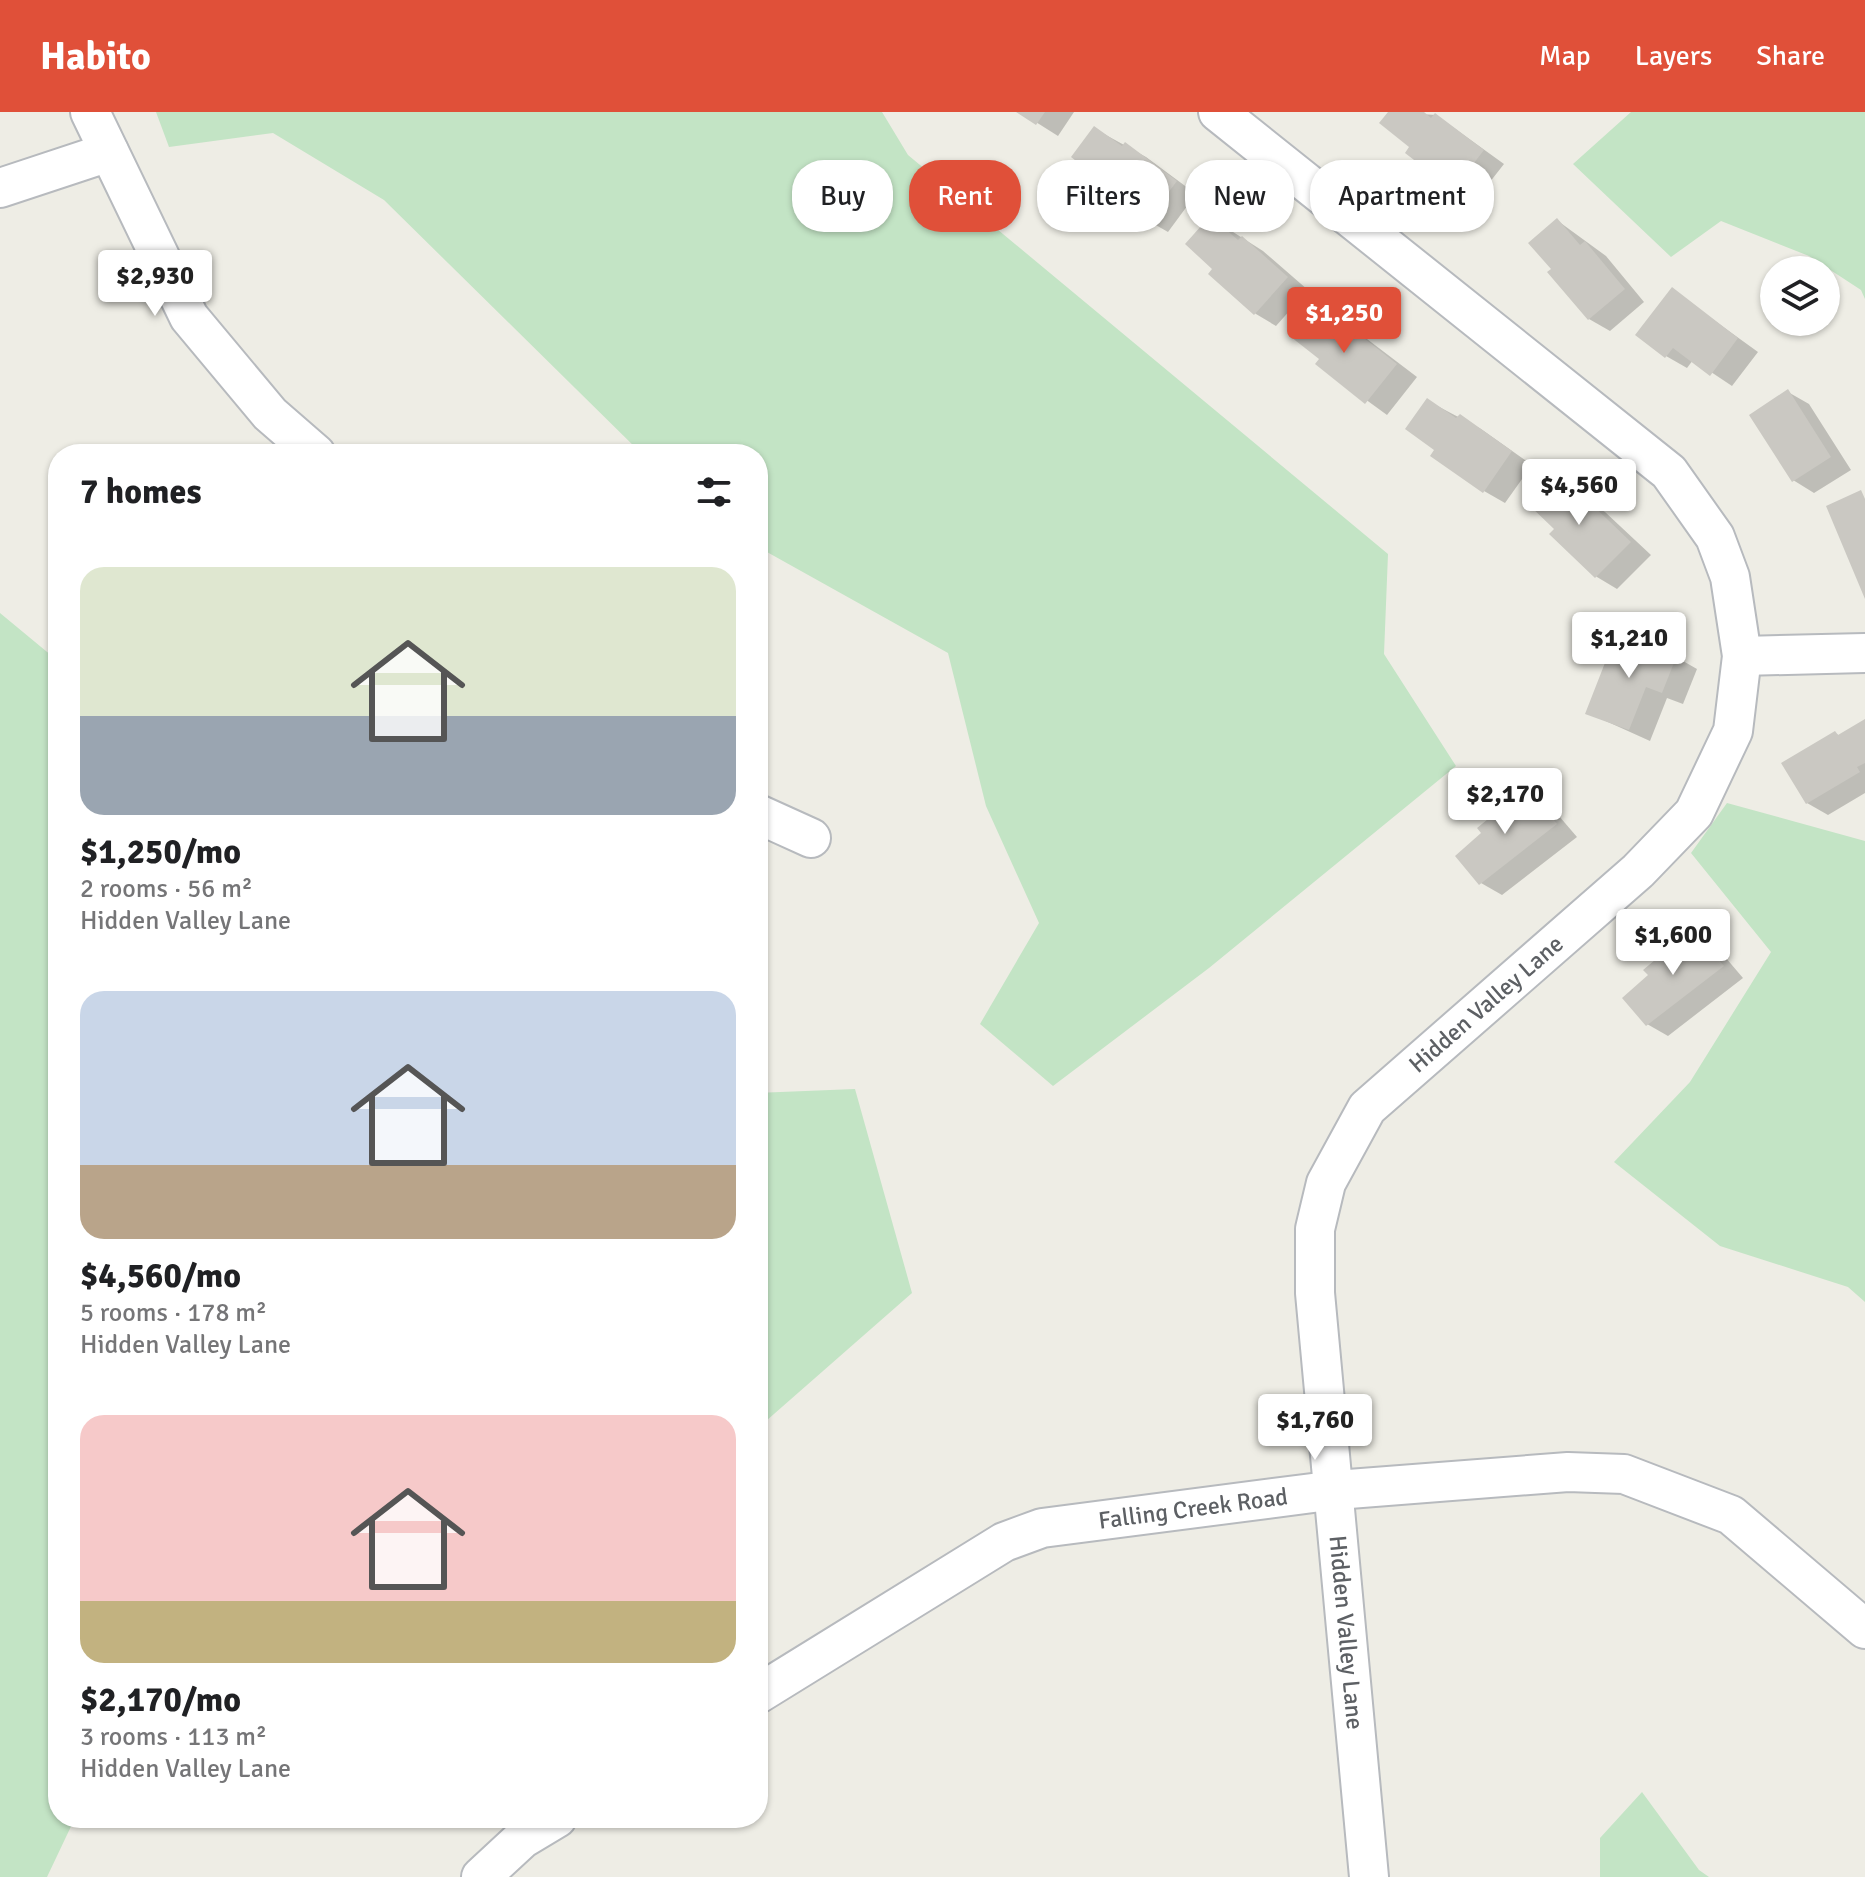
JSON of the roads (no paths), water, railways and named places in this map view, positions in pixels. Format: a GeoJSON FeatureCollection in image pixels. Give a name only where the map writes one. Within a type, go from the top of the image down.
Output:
{"type":"FeatureCollection","features":[{"type":"Feature","properties":{"kind":"street"},"geometry":{"type":"LineString","coordinates":[[90,112],[189,317],[270,414],[304,444]]}},
{"type":"Feature","properties":{"kind":"street","name":"Hidden Valley Lane"},"geometry":{"type":"LineString","coordinates":[[1218,112],[1669,472],[1715,537],[1730,577],[1742,656],[1733,731],[1694,813],[1638,871],[1367,1108],[1326,1183],[1315,1229],[1315,1293],[1336,1490],[1369,1877]]}},
{"type":"Feature","properties":{"kind":"street"},"geometry":{"type":"LineString","coordinates":[[0,188],[109,152]]}},
{"type":"Feature","properties":{"kind":"street"},"geometry":{"type":"LineString","coordinates":[[1742,656],[1865,653]]}},
{"type":"Feature","properties":{"kind":"street"},"geometry":{"type":"LineString","coordinates":[[768,819],[811,838]]}},
{"type":"Feature","properties":{"kind":"street","name":"Falling Creek Road"},"geometry":{"type":"LineString","coordinates":[[768,1688],[1004,1542],[1042,1528],[1336,1490],[1568,1472],[1624,1474],[1731,1515],[1865,1629]]}},
{"type":"Feature","properties":{"kind":"street"},"geometry":{"type":"LineString","coordinates":[[481,1877],[522,1839],[540,1828]]}}]}
